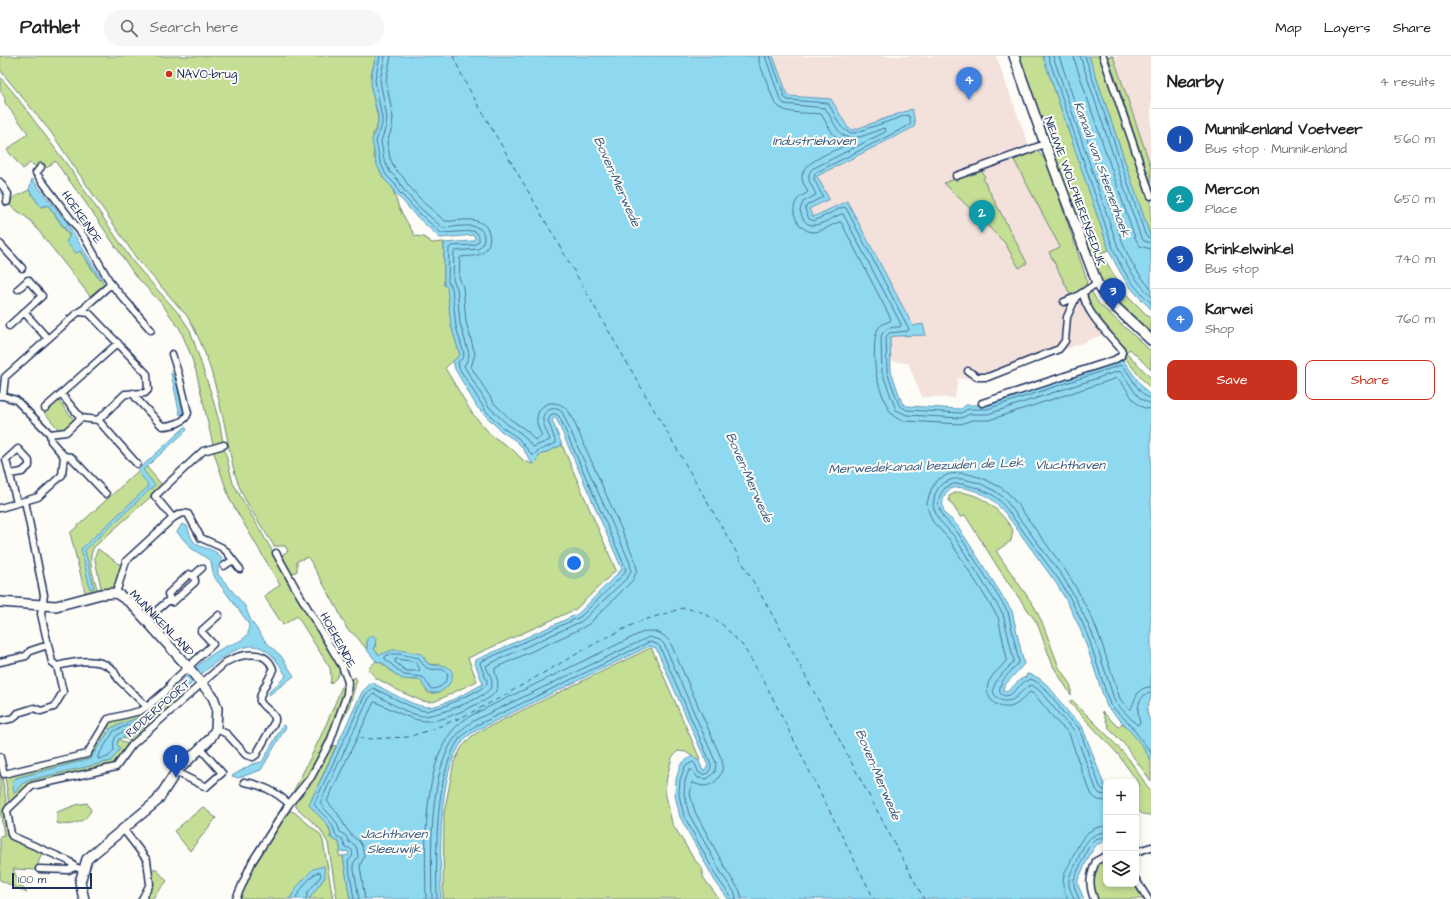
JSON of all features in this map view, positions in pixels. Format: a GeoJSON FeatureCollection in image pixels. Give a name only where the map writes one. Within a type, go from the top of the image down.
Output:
{"type":"FeatureCollection","features":[{"type":"Feature","properties":{"kind":"street","name":"NIEUWE WOLPHERENSEDIJK"},"geometry":{"type":"LineString","coordinates":[[1014,56],[1097,283],[1109,301],[1151,340]]}},
{"type":"Feature","properties":{"kind":"street"},"geometry":{"type":"LineString","coordinates":[[1104,56],[1151,196]]}},
{"type":"Feature","properties":{"kind":"street"},"geometry":{"type":"LineString","coordinates":[[956,176],[1045,144]]}},
{"type":"Feature","properties":{"kind":"street","name":"HOEKEINDE"},"geometry":{"type":"LineString","coordinates":[[41,166],[36,173],[85,238],[111,284],[151,330]]}},
{"type":"Feature","properties":{"kind":"street"},"geometry":{"type":"LineString","coordinates":[[0,182],[8,194],[7,202]]}},
{"type":"Feature","properties":{"kind":"street"},"geometry":{"type":"LineString","coordinates":[[0,244],[22,268]]}},
{"type":"Feature","properties":{"kind":"street"},"geometry":{"type":"LineString","coordinates":[[9,326],[42,296],[28,280],[18,289]]}},
{"type":"Feature","properties":{"kind":"street"},"geometry":{"type":"LineString","coordinates":[[1064,302],[1083,293],[1097,283]]}},
{"type":"Feature","properties":{"kind":"street"},"geometry":{"type":"LineString","coordinates":[[0,508],[38,497],[62,475],[64,456],[51,441],[50,434],[16,400],[1,396],[2,374],[48,339],[111,284]]}},
{"type":"Feature","properties":{"kind":"street"},"geometry":{"type":"LineString","coordinates":[[982,403],[1114,360],[1121,356],[1121,349],[1094,316],[1084,300],[1083,293]]}},
{"type":"Feature","properties":{"kind":"street"},"geometry":{"type":"LineString","coordinates":[[968,371],[977,376],[988,377],[1059,349],[1065,341],[1067,317],[1076,297]]}},
{"type":"Feature","properties":{"kind":"street"},"geometry":{"type":"LineString","coordinates":[[24,312],[48,339]]}},
{"type":"Feature","properties":{"kind":"street"},"geometry":{"type":"LineString","coordinates":[[80,312],[89,313],[147,374],[148,390],[145,393],[125,394],[98,420]]}},
{"type":"Feature","properties":{"kind":"street"},"geometry":{"type":"LineString","coordinates":[[45,408],[118,343]]}},
{"type":"Feature","properties":{"kind":"street"},"geometry":{"type":"LineString","coordinates":[[133,393],[162,426],[168,426],[187,418],[188,413],[172,354]]}},
{"type":"Feature","properties":{"kind":"street"},"geometry":{"type":"LineString","coordinates":[[61,394],[81,418],[98,420],[137,464]]}},
{"type":"Feature","properties":{"kind":"street"},"geometry":{"type":"LineString","coordinates":[[50,434],[66,432],[81,418]]}},
{"type":"Feature","properties":{"kind":"street"},"geometry":{"type":"LineString","coordinates":[[173,518],[155,496],[203,451],[224,445]]}},
{"type":"Feature","properties":{"kind":"street"},"geometry":{"type":"LineString","coordinates":[[64,456],[71,456],[106,494]]}},
{"type":"Feature","properties":{"kind":"street"},"geometry":{"type":"LineString","coordinates":[[10,474],[17,503]]}},
{"type":"Feature","properties":{"kind":"street"},"geometry":{"type":"LineString","coordinates":[[0,721],[14,718],[18,713],[34,708],[41,711],[54,708],[63,692],[57,666],[52,662],[41,614],[44,595],[25,501]]}},
{"type":"Feature","properties":{"kind":"street"},"geometry":{"type":"LineString","coordinates":[[116,593],[126,560],[173,518],[184,513],[188,514],[200,538],[221,547],[240,569]]}},
{"type":"Feature","properties":{"kind":"street","name":"HOEKEINDE"},"geometry":{"type":"LineString","coordinates":[[236,899],[252,862],[289,804],[311,777],[330,742],[347,694],[348,682],[339,660],[295,588],[276,553]]}},
{"type":"Feature","properties":{"kind":"street"},"geometry":{"type":"LineString","coordinates":[[224,566],[233,560]]}},
{"type":"Feature","properties":{"kind":"street"},"geometry":{"type":"LineString","coordinates":[[193,576],[202,568]]}},
{"type":"Feature","properties":{"kind":"street"},"geometry":{"type":"LineString","coordinates":[[170,599],[168,594],[171,590],[189,574],[193,576]]}},
{"type":"Feature","properties":{"kind":"street"},"geometry":{"type":"LineString","coordinates":[[170,599],[173,602],[195,582],[193,576]]}},
{"type":"Feature","properties":{"kind":"street","name":"MUNNIKENLAND"},"geometry":{"type":"LineString","coordinates":[[0,602],[56,606],[101,594],[116,593],[130,603],[146,620],[212,697],[217,708],[216,729]]}},
{"type":"Feature","properties":{"kind":"street"},"geometry":{"type":"LineString","coordinates":[[146,620],[170,599]]}},
{"type":"Feature","properties":{"kind":"street"},"geometry":{"type":"LineString","coordinates":[[0,758],[4,774],[87,754],[108,719],[147,708],[169,688],[170,684],[189,669],[192,663],[213,644],[201,631],[218,615]]}},
{"type":"Feature","properties":{"kind":"street"},"geometry":{"type":"LineString","coordinates":[[0,662],[26,656],[30,651],[48,645]]}},
{"type":"Feature","properties":{"kind":"street"},"geometry":{"type":"LineString","coordinates":[[39,869],[79,869],[91,856],[157,801],[176,772],[201,749],[216,729],[227,734],[246,755],[253,757],[256,755],[275,721],[274,715],[261,703],[260,699],[260,695],[271,675],[273,669],[272,664],[263,656],[250,654],[237,656],[226,662],[200,682]]}},
{"type":"Feature","properties":{"kind":"street"},"geometry":{"type":"LineString","coordinates":[[57,666],[80,660],[88,662],[98,661],[112,669],[120,681],[147,708]]}},
{"type":"Feature","properties":{"kind":"street","name":"RIDDERPOORT"},"geometry":{"type":"LineString","coordinates":[[79,869],[69,861],[12,836],[7,811],[8,809],[32,786],[116,767],[132,745],[200,682]]}},
{"type":"Feature","properties":{"kind":"street"},"geometry":{"type":"LineString","coordinates":[[176,772],[206,787],[222,773],[201,749]]}},
{"type":"Feature","properties":{"kind":"street"},"geometry":{"type":"LineString","coordinates":[[244,782],[259,785],[283,798],[289,804]]}},
{"type":"Feature","properties":{"kind":"street"},"geometry":{"type":"LineString","coordinates":[[124,830],[147,860],[150,884],[142,899]]}},
{"type":"Feature","properties":{"kind":"street"},"geometry":{"type":"LineString","coordinates":[[1139,851],[1151,847]]}},
{"type":"Feature","properties":{"kind":"street"},"geometry":{"type":"LineString","coordinates":[[1094,899],[1090,888],[1091,872],[1096,861],[1103,858]]}},
{"type":"Feature","properties":{"kind":"street"},"geometry":{"type":"LineString","coordinates":[[79,869],[84,899]]}},
{"type":"Feature","properties":{"kind":"street"},"geometry":{"type":"LineString","coordinates":[[1139,885],[1148,899]]}},
{"type":"Feature","properties":{"kind":"shaded area"},"geometry":{"type":"Polygon","coordinates":[[[773,56],[996,56],[1066,247],[1107,333],[988,380],[958,378],[955,398],[922,397],[908,363],[890,361],[890,337],[923,324],[913,327],[846,201],[813,217],[808,209],[817,176],[914,127],[912,109],[853,130],[848,128],[831,99],[788,96],[773,56]]]}},
{"type":"Feature","properties":{"kind":"shaded area"},"geometry":{"type":"Polygon","coordinates":[[[1106,56],[1151,56],[1151,174],[1106,56]]]}},
{"type":"Feature","properties":{"kind":"green space"},"geometry":{"type":"Polygon","coordinates":[[[0,56],[376,56],[371,75],[372,92],[378,118],[378,124],[373,134],[374,157],[383,177],[392,187],[399,208],[415,236],[424,237],[432,243],[444,242],[444,285],[448,287],[451,325],[460,355],[445,368],[472,413],[491,435],[513,450],[524,461],[533,464],[540,455],[562,445],[616,570],[576,609],[468,658],[477,681],[436,701],[422,701],[401,692],[376,678],[368,669],[376,661],[404,679],[421,680],[428,693],[437,693],[447,686],[452,675],[440,664],[433,665],[427,662],[424,657],[379,655],[374,649],[376,644],[367,639],[367,650],[357,637],[347,629],[308,557],[297,561],[297,571],[290,575],[282,558],[283,554],[288,551],[285,546],[274,546],[249,507],[235,475],[213,376],[199,339],[187,316],[137,259],[50,131],[0,70],[0,56]]]}},
{"type":"Feature","properties":{"kind":"green space"},"geometry":{"type":"Polygon","coordinates":[[[1018,56],[1043,56],[1109,250],[1101,253],[1124,292],[1151,319],[1151,335],[1107,295],[1101,285],[1018,56]]]}},
{"type":"Feature","properties":{"kind":"green space"},"geometry":{"type":"Polygon","coordinates":[[[1089,56],[1104,56],[1151,198],[1151,238],[1089,56]]]}},
{"type":"Feature","properties":{"kind":"green space"},"geometry":{"type":"Polygon","coordinates":[[[1108,56],[1113,56],[1151,167],[1151,184],[1108,56]]]}},
{"type":"Feature","properties":{"kind":"green space"},"geometry":{"type":"Polygon","coordinates":[[[0,77],[13,92],[71,170],[133,262],[180,315],[190,330],[212,396],[223,443],[213,445],[196,371],[190,353],[180,329],[161,303],[134,274],[93,213],[55,161],[47,168],[43,163],[37,167],[30,163],[23,169],[7,150],[28,133],[5,103],[5,98],[0,90],[0,77]]]}},
{"type":"Feature","properties":{"kind":"green space"},"geometry":{"type":"Polygon","coordinates":[[[1038,151],[1047,162],[1087,280],[1086,286],[1071,296],[1049,252],[1060,247],[1014,160],[1038,151]]]}},
{"type":"Feature","properties":{"kind":"green space"},"geometry":{"type":"Polygon","coordinates":[[[981,170],[985,177],[983,179],[1027,263],[1019,268],[1005,243],[944,183],[981,170]]]}},
{"type":"Feature","properties":{"kind":"green space"},"geometry":{"type":"Polygon","coordinates":[[[29,190],[41,207],[48,205],[99,279],[101,278],[104,285],[90,296],[30,220],[8,204],[14,197],[29,190]]]}},
{"type":"Feature","properties":{"kind":"green space"},"geometry":{"type":"Polygon","coordinates":[[[1092,292],[1098,303],[1151,351],[1151,370],[1130,349],[1126,352],[1151,378],[1151,389],[1125,358],[1125,352],[1108,332],[1092,309],[1088,294],[1092,292]]]}},
{"type":"Feature","properties":{"kind":"green space"},"geometry":{"type":"Polygon","coordinates":[[[58,400],[75,421],[64,430],[60,431],[44,412],[58,400]]]}},
{"type":"Feature","properties":{"kind":"green space"},"geometry":{"type":"Polygon","coordinates":[[[224,447],[233,483],[339,666],[338,676],[330,684],[330,668],[297,616],[283,625],[264,596],[280,585],[230,500],[213,450],[224,447]]]}},
{"type":"Feature","properties":{"kind":"green space"},"geometry":{"type":"Polygon","coordinates":[[[146,466],[163,486],[94,547],[91,564],[98,592],[86,596],[70,533],[137,472],[146,466]]]}},
{"type":"Feature","properties":{"kind":"green space"},"geometry":{"type":"Polygon","coordinates":[[[957,492],[966,493],[982,499],[990,504],[1013,530],[1011,541],[996,551],[1034,606],[1042,622],[1059,667],[1071,686],[1071,695],[1053,666],[1037,623],[1004,577],[965,515],[961,518],[949,500],[949,496],[957,492]]]}},
{"type":"Feature","properties":{"kind":"green space"},"geometry":{"type":"Polygon","coordinates":[[[98,549],[122,566],[115,590],[102,592],[95,560],[98,549]]]}},
{"type":"Feature","properties":{"kind":"green space"},"geometry":{"type":"Polygon","coordinates":[[[650,648],[652,649],[700,759],[699,761],[686,752],[678,751],[672,757],[665,791],[672,823],[694,859],[702,868],[703,877],[719,899],[443,899],[444,813],[454,762],[462,747],[472,736],[480,731],[650,648]]]}},
{"type":"Feature","properties":{"kind":"green space"},"geometry":{"type":"Polygon","coordinates":[[[355,677],[357,680],[350,704],[338,725],[350,680],[355,677]]]}},
{"type":"Feature","properties":{"kind":"green space"},"geometry":{"type":"Polygon","coordinates":[[[345,678],[346,683],[342,705],[311,775],[291,797],[327,723],[345,678]]]}},
{"type":"Feature","properties":{"kind":"green space"},"geometry":{"type":"Polygon","coordinates":[[[177,681],[176,688],[148,714],[114,727],[110,730],[106,727],[110,721],[142,713],[177,681]]]}},
{"type":"Feature","properties":{"kind":"green space"},"geometry":{"type":"Polygon","coordinates":[[[173,698],[180,699],[132,742],[122,737],[136,734],[173,698]]]}},
{"type":"Feature","properties":{"kind":"green space"},"geometry":{"type":"Polygon","coordinates":[[[1072,700],[1129,759],[1151,792],[1151,815],[1141,813],[1139,811],[1139,779],[1136,779],[1117,753],[1069,702],[1072,700]]]}},
{"type":"Feature","properties":{"kind":"green space"},"geometry":{"type":"Polygon","coordinates":[[[1102,711],[1118,727],[1122,723],[1143,747],[1151,762],[1151,781],[1124,744],[1110,730],[1102,711]]]}},
{"type":"Feature","properties":{"kind":"green space"},"geometry":{"type":"Polygon","coordinates":[[[104,730],[108,733],[90,759],[16,778],[15,792],[22,784],[30,780],[108,762],[120,748],[117,745],[119,739],[129,745],[113,766],[31,785],[10,805],[9,804],[5,776],[85,757],[104,730]]]}},
{"type":"Feature","properties":{"kind":"green space"},"geometry":{"type":"Polygon","coordinates":[[[330,744],[336,746],[309,805],[326,823],[330,831],[331,836],[329,837],[339,842],[341,852],[339,852],[339,856],[343,856],[350,899],[337,899],[328,843],[320,829],[296,807],[295,801],[315,776],[330,744]]]}},
{"type":"Feature","properties":{"kind":"green space"},"geometry":{"type":"Polygon","coordinates":[[[0,777],[2,777],[7,806],[4,809],[8,834],[13,840],[42,852],[36,870],[13,869],[19,883],[27,893],[0,880],[0,836],[4,835],[0,809],[0,777]]]}},
{"type":"Feature","properties":{"kind":"green space"},"geometry":{"type":"Polygon","coordinates":[[[87,803],[91,810],[89,814],[81,821],[72,824],[57,823],[57,812],[76,805],[87,803]]]}},
{"type":"Feature","properties":{"kind":"green space"},"geometry":{"type":"Polygon","coordinates":[[[203,807],[216,818],[190,851],[174,831],[203,807]]]}},
{"type":"Feature","properties":{"kind":"green space"},"geometry":{"type":"Polygon","coordinates":[[[290,811],[294,812],[320,834],[323,841],[333,899],[309,899],[325,877],[297,887],[290,899],[238,899],[257,860],[286,813],[290,811]]]}},
{"type":"Feature","properties":{"kind":"green space"},"geometry":{"type":"Polygon","coordinates":[[[1103,861],[1103,887],[1138,887],[1146,899],[1097,899],[1093,882],[1094,873],[1103,861]]]}},
{"type":"Feature","properties":{"kind":"green space"},"geometry":{"type":"Polygon","coordinates":[[[155,868],[167,881],[152,899],[144,899],[150,873],[155,868]]]}},
{"type":"Feature","properties":{"kind":"water"},"geometry":{"type":"Polygon","coordinates":[[[376,56],[773,56],[788,96],[831,99],[848,128],[853,130],[912,109],[915,123],[914,127],[817,176],[829,199],[809,209],[813,217],[847,201],[913,326],[923,324],[926,335],[890,337],[891,371],[902,403],[907,406],[961,409],[966,405],[986,405],[1123,360],[1144,389],[1151,396],[1151,698],[1147,710],[1151,725],[1151,760],[1140,743],[1126,726],[1107,707],[1086,644],[1066,600],[1056,583],[1006,514],[991,499],[964,488],[957,487],[950,489],[946,493],[943,500],[943,508],[946,515],[959,528],[1012,611],[1024,664],[1004,686],[1003,691],[1006,692],[1009,690],[1021,679],[1027,677],[1027,674],[1040,679],[1046,684],[1069,713],[1082,726],[1103,782],[1103,842],[1097,844],[1090,854],[1078,880],[1078,885],[1084,899],[728,899],[715,881],[680,817],[675,795],[676,779],[681,764],[692,756],[699,761],[703,771],[708,766],[656,648],[649,646],[479,729],[464,740],[455,755],[444,794],[441,839],[441,899],[350,899],[343,856],[349,855],[348,851],[341,852],[339,842],[332,839],[330,829],[326,823],[309,805],[362,692],[372,682],[398,697],[414,704],[426,707],[440,705],[455,698],[483,684],[475,663],[476,660],[578,614],[622,569],[556,418],[552,420],[562,445],[540,455],[533,465],[522,447],[501,431],[477,407],[455,369],[453,361],[460,355],[451,325],[447,287],[444,285],[444,243],[473,241],[475,238],[474,235],[440,238],[413,213],[395,194],[392,187],[384,179],[376,163],[372,140],[378,124],[378,116],[372,92],[372,72],[376,56]]]}},
{"type":"Feature","properties":{"kind":"water","name":"Kanaal van Steenenhoek"},"geometry":{"type":"Polygon","coordinates":[[[1043,56],[1089,56],[1151,238],[1151,309],[1127,282],[1109,250],[1043,56]]]}},
{"type":"Feature","properties":{"kind":"water"},"geometry":{"type":"Polygon","coordinates":[[[32,179],[65,220],[101,278],[99,279],[81,251],[76,253],[66,242],[70,235],[48,205],[41,207],[29,190],[32,179]]]}},
{"type":"Feature","properties":{"kind":"water"},"geometry":{"type":"Polygon","coordinates":[[[171,373],[176,381],[183,413],[180,415],[171,373]]]}},
{"type":"Feature","properties":{"kind":"water"},"geometry":{"type":"Polygon","coordinates":[[[185,427],[187,430],[143,470],[155,485],[85,550],[94,588],[90,589],[81,549],[148,487],[138,470],[185,427]]]}},
{"type":"Feature","properties":{"kind":"water"},"geometry":{"type":"Polygon","coordinates":[[[182,524],[187,526],[195,543],[214,551],[220,556],[222,560],[218,568],[218,574],[245,606],[251,621],[266,642],[281,656],[294,676],[269,695],[269,692],[286,676],[275,658],[269,652],[254,646],[230,653],[206,670],[177,697],[173,698],[136,734],[123,737],[118,740],[117,745],[120,748],[111,761],[30,780],[22,784],[14,792],[12,781],[16,778],[90,759],[111,728],[148,714],[176,689],[177,685],[203,661],[221,649],[239,642],[248,634],[249,625],[215,578],[211,561],[191,548],[177,532],[182,524]]]}},
{"type":"Feature","properties":{"kind":"water"},"geometry":{"type":"Polygon","coordinates":[[[371,635],[376,639],[374,649],[379,655],[393,650],[421,654],[426,662],[431,665],[449,668],[452,675],[451,681],[437,693],[431,692],[425,688],[421,680],[402,679],[383,663],[376,661],[367,650],[367,639],[371,635]]]}},
{"type":"Feature","properties":{"kind":"water"},"geometry":{"type":"Polygon","coordinates":[[[283,725],[286,727],[261,770],[238,778],[232,776],[252,764],[262,762],[283,725]]]}},
{"type":"Feature","properties":{"kind":"water"},"geometry":{"type":"Polygon","coordinates":[[[324,866],[325,877],[309,899],[290,899],[297,887],[313,869],[324,866]]]}},
{"type":"Feature","properties":{"kind":"ferry route"},"geometry":{"type":"LineString","coordinates":[[453,56],[465,82],[780,628],[924,899]]}},
{"type":"Feature","properties":{"kind":"ferry route"},"geometry":{"type":"LineString","coordinates":[[359,738],[408,737],[433,729],[460,718],[496,700],[596,643],[638,622],[683,608],[699,611],[720,622],[743,646],[763,679],[874,899]]}},
{"type":"Feature","properties":{"kind":"place","name":"NAVO-brug"},"geometry":{"type":"Point","coordinates":[169,74]}},
{"type":"Feature","properties":{"kind":"place","name":"Karwei"},"geometry":{"type":"Point","coordinates":[969,100]}},
{"type":"Feature","properties":{"kind":"place","name":"Mercon"},"geometry":{"type":"Point","coordinates":[982,233]}},
{"type":"Feature","properties":{"kind":"place","name":"Krinkelwinkel"},"geometry":{"type":"Point","coordinates":[1113,311]}},
{"type":"Feature","properties":{"kind":"place","name":"Munnikenland Voetveer"},"geometry":{"type":"Point","coordinates":[176,778]}},
{"type":"Feature","properties":{"kind":"water label","name":"Industriehaven"},"geometry":{"type":"Point","coordinates":[814,140]}},
{"type":"Feature","properties":{"kind":"water label","name":"Boven-Merwede"},"geometry":{"type":"Point","coordinates":[618,181]}},
{"type":"Feature","properties":{"kind":"water label","name":"Vluchthaven"},"geometry":{"type":"Point","coordinates":[1070,464]}},
{"type":"Feature","properties":{"kind":"water label","name":"Merwedekanaal bezuiden de Lek"},"geometry":{"type":"Point","coordinates":[926,465]}},
{"type":"Feature","properties":{"kind":"water label","name":"Boven-Merwede"},"geometry":{"type":"Point","coordinates":[750,477]}},
{"type":"Feature","properties":{"kind":"water label","name":"Boven-Merwede"},"geometry":{"type":"Point","coordinates":[879,774]}},
{"type":"Feature","properties":{"kind":"water label","name":"Jachthaven Sleeuwijk"},"geometry":{"type":"Point","coordinates":[394,840]}}]}
